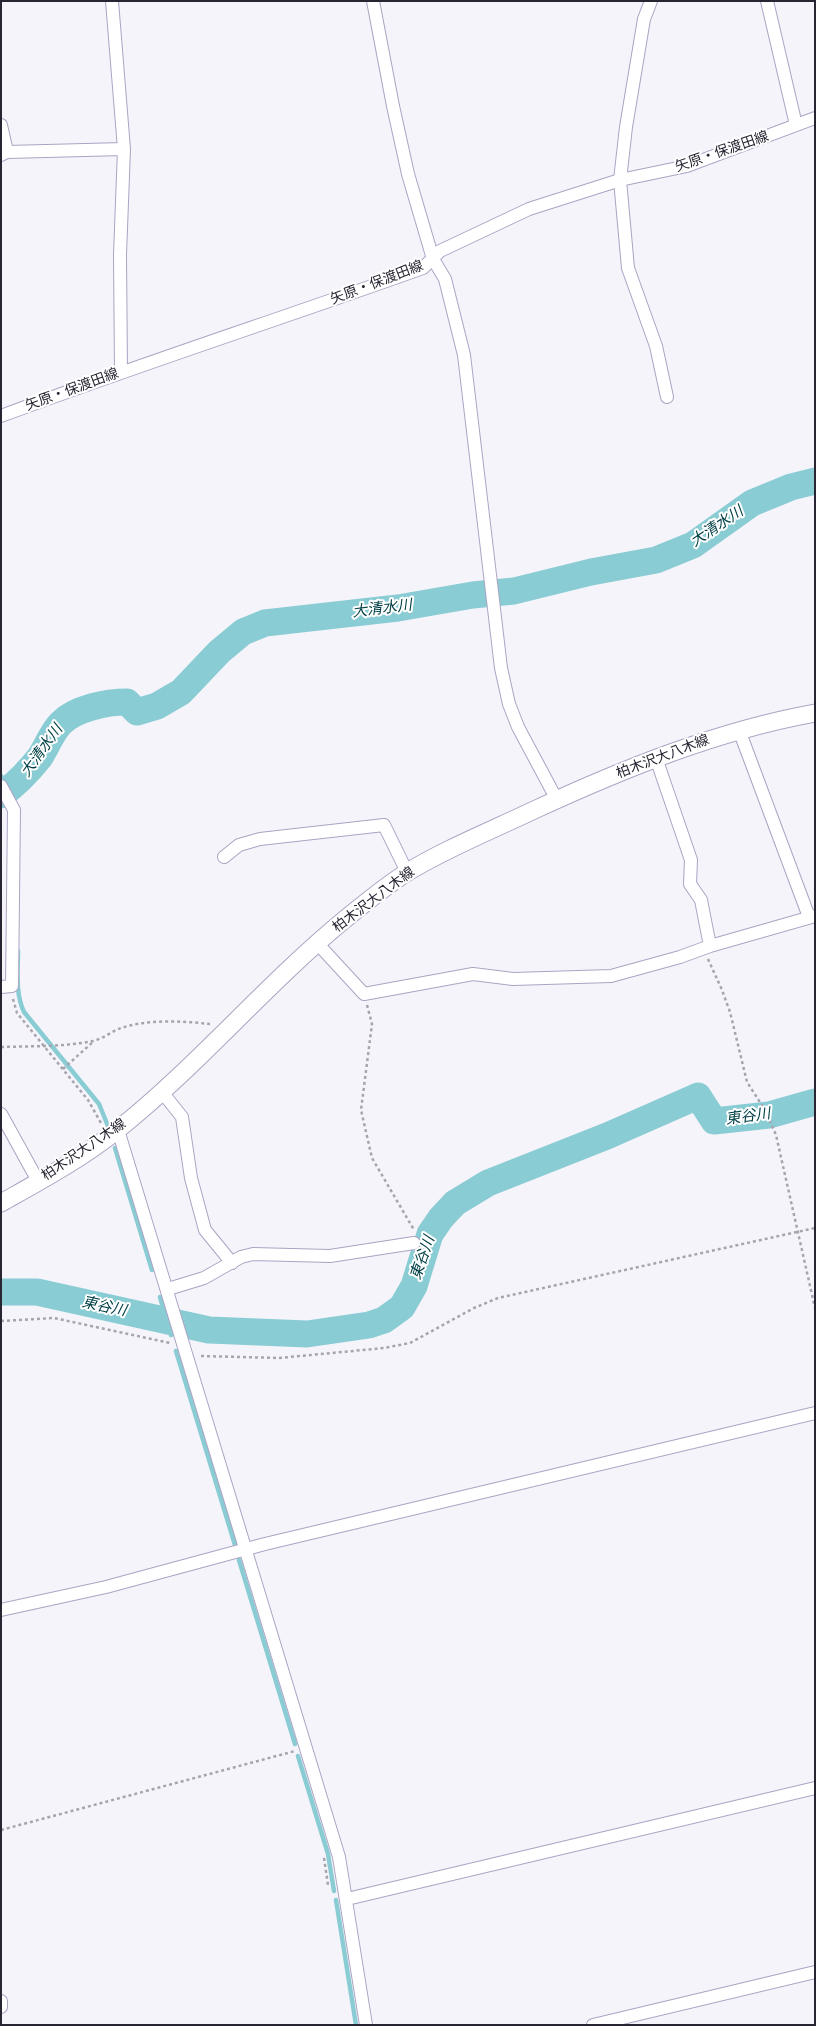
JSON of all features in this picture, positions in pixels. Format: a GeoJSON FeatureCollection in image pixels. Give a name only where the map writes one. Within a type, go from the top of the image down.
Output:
{"type":"FeatureCollection","features":[{"type":"Feature","properties":{"kind":"main road","name":"柏木沢大八木線"},"geometry":{"type":"LineString","coordinates":[[1,1203],[38,1181],[162,1092],[317,943],[407,872],[460,845],[557,800],[656,758],[739,730],[815,713]]}},
{"type":"Feature","properties":{"kind":"street"},"geometry":{"type":"LineString","coordinates":[[112,1],[124,149],[120,255],[121,372]]}},
{"type":"Feature","properties":{"kind":"street"},"geometry":{"type":"LineString","coordinates":[[373,1],[393,106],[408,174],[433,259],[445,279],[464,355],[491,594],[501,668],[510,704],[518,727],[557,800]]}},
{"type":"Feature","properties":{"kind":"street"},"geometry":{"type":"LineString","coordinates":[[651,1],[644,19],[626,127],[620,180],[625,254],[628,268],[656,346],[666,397]]}},
{"type":"Feature","properties":{"kind":"street"},"geometry":{"type":"LineString","coordinates":[[767,1],[796,125]]}},
{"type":"Feature","properties":{"kind":"street","name":"矢原・保渡田線"},"geometry":{"type":"LineString","coordinates":[[1,416],[121,372],[257,327],[423,268],[440,251],[529,209],[620,180],[687,166],[815,118]]}},
{"type":"Feature","properties":{"kind":"street"},"geometry":{"type":"LineString","coordinates":[[1,125],[4,153],[124,149]]}},
{"type":"Feature","properties":{"kind":"street"},"geometry":{"type":"LineString","coordinates":[[317,943],[364,994],[473,974],[513,979],[611,976],[680,957],[706,947],[812,916],[739,730]]}},
{"type":"Feature","properties":{"kind":"street"},"geometry":{"type":"LineString","coordinates":[[656,758],[691,860],[690,884],[701,900],[706,947]]}},
{"type":"Feature","properties":{"kind":"street"},"geometry":{"type":"LineString","coordinates":[[1,786],[12,807],[7,986]]}},
{"type":"Feature","properties":{"kind":"street"},"geometry":{"type":"LineString","coordinates":[[1,811],[12,807]]}},
{"type":"Feature","properties":{"kind":"street"},"geometry":{"type":"LineString","coordinates":[[224,857],[239,845],[260,840],[384,825],[407,872]]}},
{"type":"Feature","properties":{"kind":"street"},"geometry":{"type":"LineString","coordinates":[[162,1092],[182,1117],[191,1178],[205,1230],[232,1263]]}},
{"type":"Feature","properties":{"kind":"street"},"geometry":{"type":"LineString","coordinates":[[1,1114],[38,1181]]}},
{"type":"Feature","properties":{"kind":"street"},"geometry":{"type":"LineString","coordinates":[[111,1129],[169,1293],[339,1857],[347,1899],[366,2025]]}},
{"type":"Feature","properties":{"kind":"street"},"geometry":{"type":"LineString","coordinates":[[169,1293],[204,1278],[241,1257],[253,1254],[330,1256],[414,1243]]}},
{"type":"Feature","properties":{"kind":"street"},"geometry":{"type":"LineString","coordinates":[[1,1610],[106,1587],[246,1550],[815,1413]]}},
{"type":"Feature","properties":{"kind":"street"},"geometry":{"type":"LineString","coordinates":[[347,1899],[815,1788]]}},
{"type":"Feature","properties":{"kind":"street"},"geometry":{"type":"LineString","coordinates":[[592,2025],[815,1972]]}},
{"type":"Feature","properties":{"kind":"street"},"geometry":{"type":"LineString","coordinates":[[1,2001],[1,2007]]}},
{"type":"Feature","properties":{"kind":"path"},"geometry":{"type":"LineString","coordinates":[[706,947],[730,1012],[747,1082],[764,1110],[776,1135],[815,1308]]}},
{"type":"Feature","properties":{"kind":"path"},"geometry":{"type":"LineString","coordinates":[[7,986],[18,1013],[64,1068],[111,1129]]}},
{"type":"Feature","properties":{"kind":"path"},"geometry":{"type":"LineString","coordinates":[[364,994],[372,1024],[361,1110],[372,1158],[417,1236],[414,1243]]}},
{"type":"Feature","properties":{"kind":"path"},"geometry":{"type":"LineString","coordinates":[[64,1068],[95,1041],[121,1028],[141,1024],[189,1022],[231,1025]]}},
{"type":"Feature","properties":{"kind":"path"},"geometry":{"type":"LineString","coordinates":[[1,1047],[46,1046],[95,1041]]}},
{"type":"Feature","properties":{"kind":"path"},"geometry":{"type":"LineString","coordinates":[[188,1356],[279,1358],[384,1348],[410,1342],[474,1308],[498,1298],[815,1228]]}},
{"type":"Feature","properties":{"kind":"path"},"geometry":{"type":"LineString","coordinates":[[1,1321],[54,1318],[167,1343],[182,1340]]}},
{"type":"Feature","properties":{"kind":"path"},"geometry":{"type":"LineString","coordinates":[[1,1830],[307,1748]]}},
{"type":"Feature","properties":{"kind":"path"},"geometry":{"type":"LineString","coordinates":[[324,1856],[329,1891]]}},
{"type":"Feature","properties":{"kind":"waterway","name":"大清水川"},"geometry":{"type":"LineString","coordinates":[[1,795],[31,768],[40,757],[55,731],[67,718],[83,710],[110,703],[127,702],[137,712],[157,706],[181,692],[219,652],[243,632],[265,623],[398,608],[473,595],[514,591],[591,572],[656,560],[693,545],[752,503],[791,487],[815,481]]}},
{"type":"Feature","properties":{"kind":"waterway"},"geometry":{"type":"LineString","coordinates":[[1,776],[6,784]]}},
{"type":"Feature","properties":{"kind":"waterway"},"geometry":{"type":"LineString","coordinates":[[18,951],[18,990],[24,1012],[99,1104],[108,1126]]}},
{"type":"Feature","properties":{"kind":"waterway","name":"東谷川"},"geometry":{"type":"LineString","coordinates":[[1,1292],[37,1292],[209,1330],[307,1334],[369,1325],[384,1320],[402,1307],[414,1286],[430,1234],[441,1218],[455,1203],[488,1183],[607,1136],[698,1096],[714,1121],[769,1115],[815,1102]]}},
{"type":"Feature","properties":{"kind":"waterway"},"geometry":{"type":"LineString","coordinates":[[115,1148],[152,1270]]}},
{"type":"Feature","properties":{"kind":"waterway","name":"東谷川"},"geometry":{"type":"LineString","coordinates":[[160,1297],[171,1335]]}},
{"type":"Feature","properties":{"kind":"waterway"},"geometry":{"type":"LineString","coordinates":[[176,1351],[235,1545]]}},
{"type":"Feature","properties":{"kind":"waterway"},"geometry":{"type":"LineString","coordinates":[[239,1560],[295,1744]]}},
{"type":"Feature","properties":{"kind":"waterway"},"geometry":{"type":"LineString","coordinates":[[298,1756],[328,1854],[334,1891]]}},
{"type":"Feature","properties":{"kind":"waterway"},"geometry":{"type":"LineString","coordinates":[[336,1900],[356,2025]]}}]}
